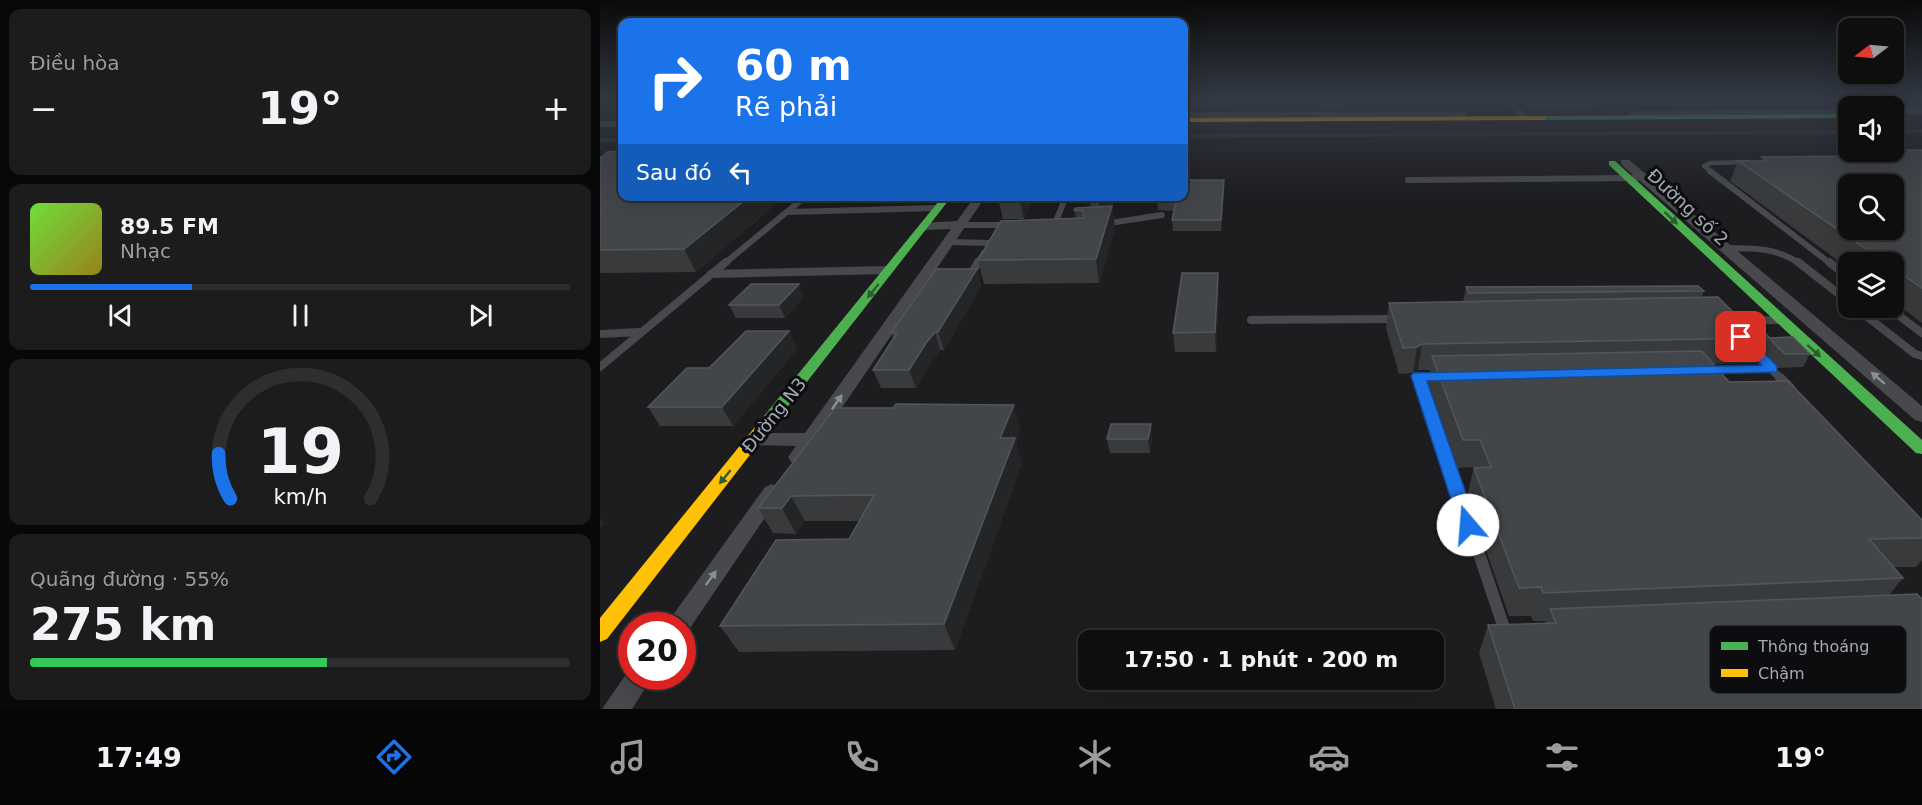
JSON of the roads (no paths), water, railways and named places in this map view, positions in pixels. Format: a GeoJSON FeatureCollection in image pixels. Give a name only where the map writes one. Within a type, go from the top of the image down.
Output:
{"type":"FeatureCollection","features":[{"type":"Feature","properties":{"kind":"street"},"geometry":{"type":"LineString","coordinates":[[1618,162],[1636,178]]}},
{"type":"Feature","properties":{"kind":"street","name":"Đường số 2"},"geometry":{"type":"LineString","coordinates":[[1636,178],[1728,248],[1922,416]]}},
{"type":"Feature","properties":{"kind":"street","name":"Đường số 2"},"geometry":{"type":"LineString","coordinates":[[1636,178],[1780,320],[1922,449]]}},
{"type":"Feature","properties":{"kind":"street","name":"Đường N3"},"geometry":{"type":"LineString","coordinates":[[600,633],[944,201]]}},
{"type":"Feature","properties":{"kind":"street"},"geometry":{"type":"LineString","coordinates":[[686,612],[811,439],[978,201]]}},
{"type":"Feature","properties":{"kind":"street"},"geometry":{"type":"LineString","coordinates":[[925,226],[961,225]]}},
{"type":"Feature","properties":{"kind":"street"},"geometry":{"type":"LineString","coordinates":[[754,440],[811,439]]}},
{"type":"Feature","properties":{"kind":"street"},"geometry":{"type":"LineString","coordinates":[[616,709],[630,690]]}},
{"type":"Feature","properties":{"kind":"lane"},"geometry":{"type":"LineString","coordinates":[[1758,162],[1711,163],[1704,166],[1838,269]]}},
{"type":"Feature","properties":{"kind":"lane"},"geometry":{"type":"LineString","coordinates":[[1408,180],[1636,178]]}},
{"type":"Feature","properties":{"kind":"lane"},"geometry":{"type":"LineString","coordinates":[[600,367],[800,201]]}},
{"type":"Feature","properties":{"kind":"lane"},"geometry":{"type":"LineString","coordinates":[[1055,224],[1064,201]]}},
{"type":"Feature","properties":{"kind":"lane"},"geometry":{"type":"LineString","coordinates":[[788,212],[939,208]]}},
{"type":"Feature","properties":{"kind":"lane"},"geometry":{"type":"LineString","coordinates":[[1090,224],[1119,223],[1162,215]]}},
{"type":"Feature","properties":{"kind":"lane"},"geometry":{"type":"LineString","coordinates":[[1043,224],[1067,224]]}},
{"type":"Feature","properties":{"kind":"lane"},"geometry":{"type":"LineString","coordinates":[[961,225],[1020,225]]}},
{"type":"Feature","properties":{"kind":"lane"},"geometry":{"type":"LineString","coordinates":[[949,242],[993,241],[968,280]]}},
{"type":"Feature","properties":{"kind":"lane"},"geometry":{"type":"LineString","coordinates":[[1728,248],[1760,248],[1788,255],[1838,294]]}},
{"type":"Feature","properties":{"kind":"lane"},"geometry":{"type":"LineString","coordinates":[[711,274],[890,270]]}},
{"type":"Feature","properties":{"kind":"lane"},"geometry":{"type":"LineString","coordinates":[[1869,318],[1915,354],[1922,356]]}},
{"type":"Feature","properties":{"kind":"lane"},"geometry":{"type":"LineString","coordinates":[[1902,318],[1922,333]]}},
{"type":"Feature","properties":{"kind":"lane"},"geometry":{"type":"LineString","coordinates":[[1251,320],[1403,319]]}},
{"type":"Feature","properties":{"kind":"lane"},"geometry":{"type":"LineString","coordinates":[[1733,329],[1723,319],[1780,320]]}},
{"type":"Feature","properties":{"kind":"lane"},"geometry":{"type":"LineString","coordinates":[[600,334],[640,332]]}},
{"type":"Feature","properties":{"kind":"lane"},"geometry":{"type":"LineString","coordinates":[[1749,345],[1797,395]]}},
{"type":"Feature","properties":{"kind":"lane"},"geometry":{"type":"LineString","coordinates":[[1701,370],[1772,369]]}},
{"type":"Feature","properties":{"kind":"lane"},"geometry":{"type":"LineString","coordinates":[[1453,376],[1418,376],[1503,631],[1515,631]]}},
{"type":"Feature","properties":{"kind":"waterway"},"geometry":{"type":"LineString","coordinates":[[1188,136],[1834,132]]}},
{"type":"Feature","properties":{"kind":"waterway"},"geometry":{"type":"LineString","coordinates":[[600,140],[618,140]]}}]}
